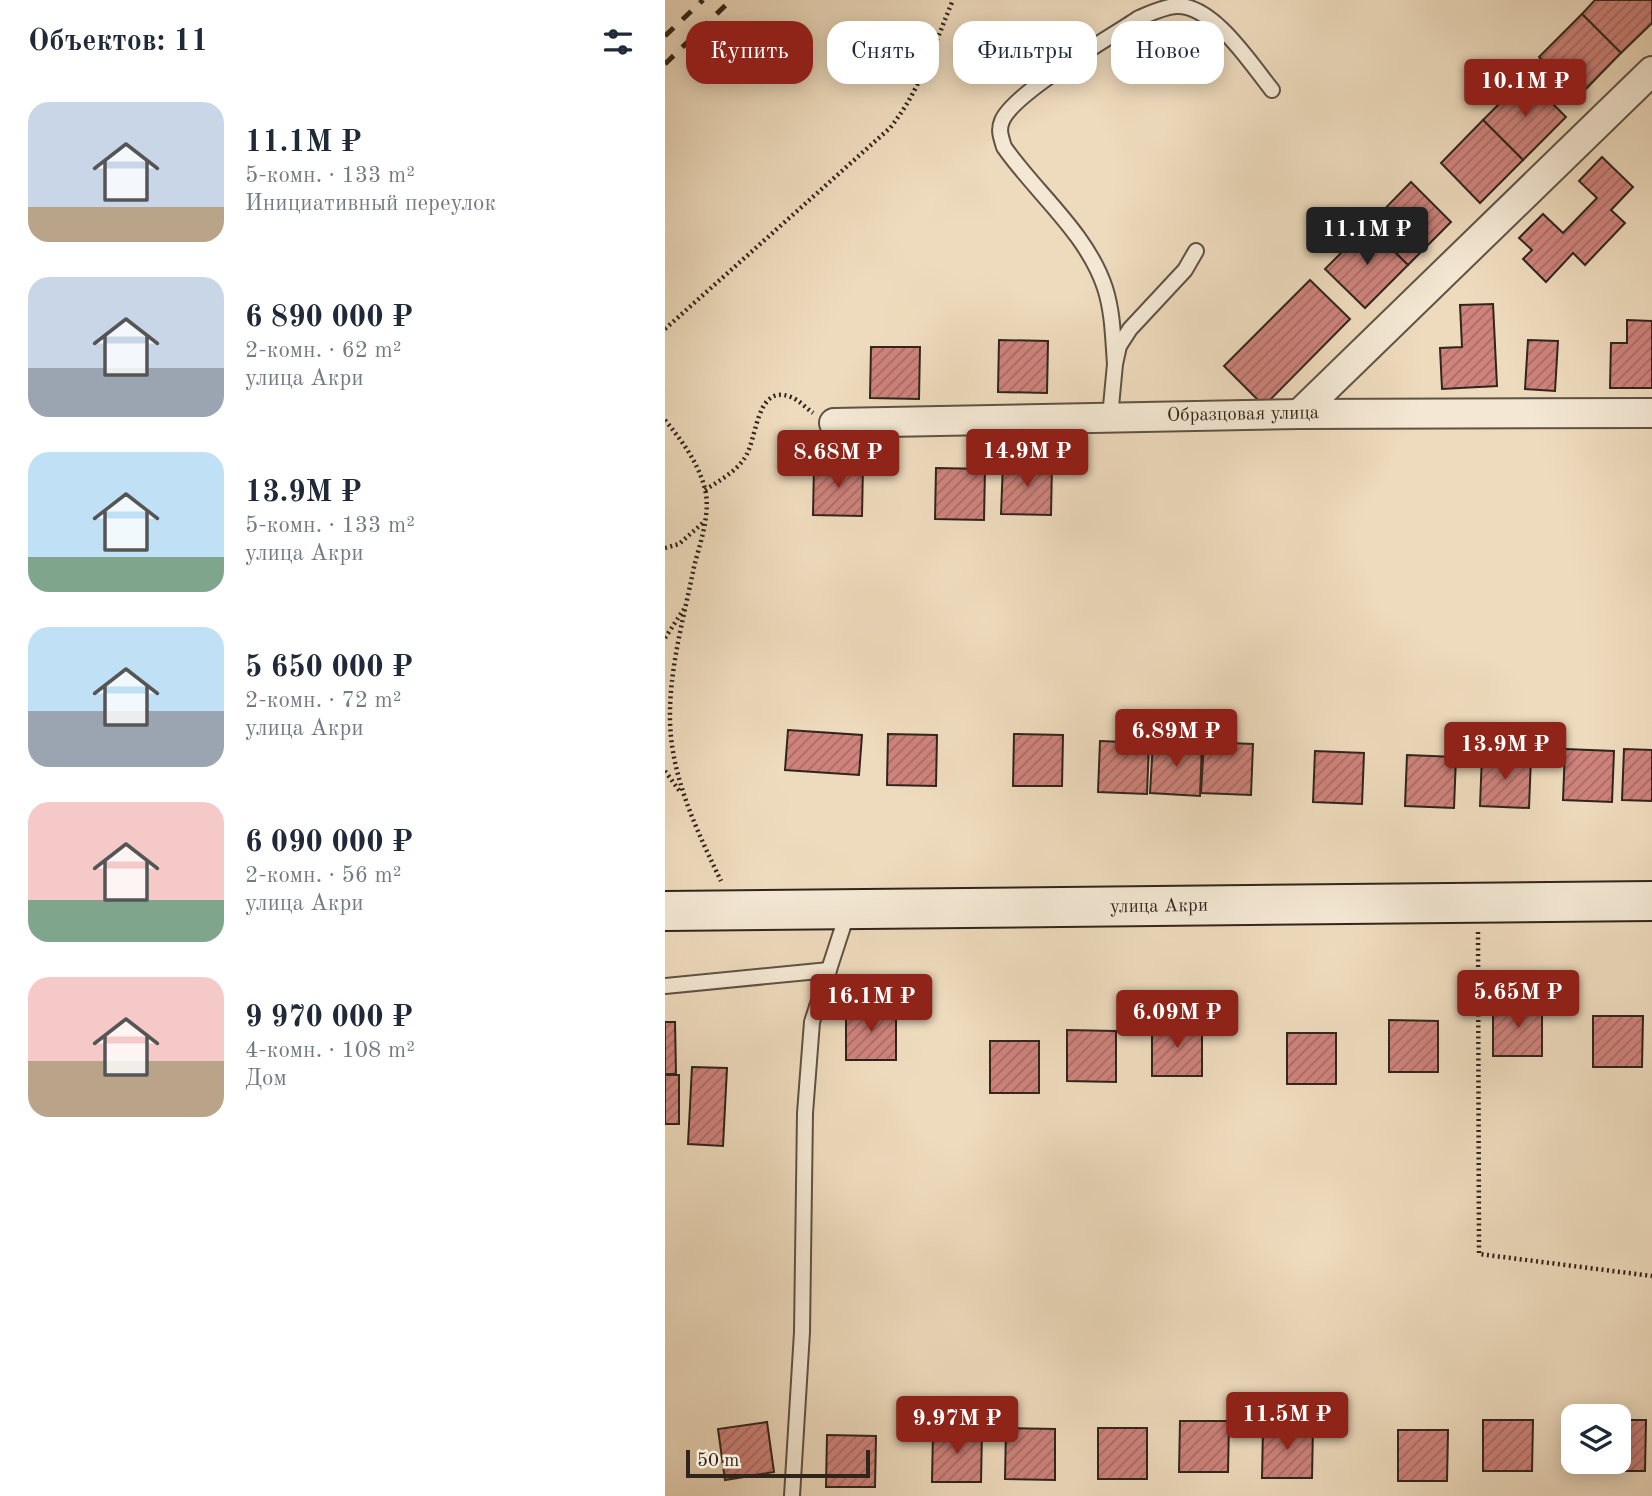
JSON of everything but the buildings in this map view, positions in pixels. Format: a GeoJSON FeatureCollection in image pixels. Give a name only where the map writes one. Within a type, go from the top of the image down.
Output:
{"type":"FeatureCollection","features":[{"type":"Feature","properties":{"kind":"main road","name":"улица Акри"},"geometry":{"type":"LineString","coordinates":[[665,911],[1652,901]]}},
{"type":"Feature","properties":{"kind":"street"},"geometry":{"type":"LineString","coordinates":[[1299,414],[1652,71]]}},
{"type":"Feature","properties":{"kind":"street","name":"Образцовая улица"},"geometry":{"type":"LineString","coordinates":[[834,423],[1299,414],[1652,413]]}},
{"type":"Feature","properties":{"kind":"lane"},"geometry":{"type":"LineString","coordinates":[[1115,364],[1111,314],[1096,267],[1082,244],[1004,147],[999,134],[1002,119],[1030,90],[1139,18],[1159,9],[1178,6],[1194,9],[1207,16],[1272,90]]}},
{"type":"Feature","properties":{"kind":"lane"},"geometry":{"type":"LineString","coordinates":[[1110,417],[1119,346],[1130,329],[1171,286],[1196,251]]}},
{"type":"Feature","properties":{"kind":"lane"},"geometry":{"type":"LineString","coordinates":[[792,1496],[801,1332],[804,1113],[812,1022],[848,910]]}},
{"type":"Feature","properties":{"kind":"lane"},"geometry":{"type":"LineString","coordinates":[[665,986],[829,970]]}},
{"type":"Feature","properties":{"kind":"path"},"geometry":{"type":"LineString","coordinates":[[665,329],[890,128],[909,105],[953,0]]}},
{"type":"Feature","properties":{"kind":"path"},"geometry":{"type":"LineString","coordinates":[[705,490],[736,468],[745,458],[752,445],[760,410],[767,400],[779,394],[792,397],[815,415],[834,423]]}},
{"type":"Feature","properties":{"kind":"path"},"geometry":{"type":"LineString","coordinates":[[665,420],[688,448],[705,490],[705,520],[671,684],[670,722],[674,756],[684,797],[735,911]]}},
{"type":"Feature","properties":{"kind":"path"},"geometry":{"type":"LineString","coordinates":[[665,548],[679,544],[705,520]]}},
{"type":"Feature","properties":{"kind":"path"},"geometry":{"type":"LineString","coordinates":[[665,638],[687,606]]}},
{"type":"Feature","properties":{"kind":"path"},"geometry":{"type":"LineString","coordinates":[[665,771],[684,797]]}},
{"type":"Feature","properties":{"kind":"path"},"geometry":{"type":"LineString","coordinates":[[1478,903],[1479,1254],[1652,1276]]}},
{"type":"Feature","properties":{"kind":"railway"},"geometry":{"type":"LineString","coordinates":[[665,36],[703,0]]}},
{"type":"Feature","properties":{"kind":"railway"},"geometry":{"type":"LineString","coordinates":[[665,64],[731,0]]}}]}
